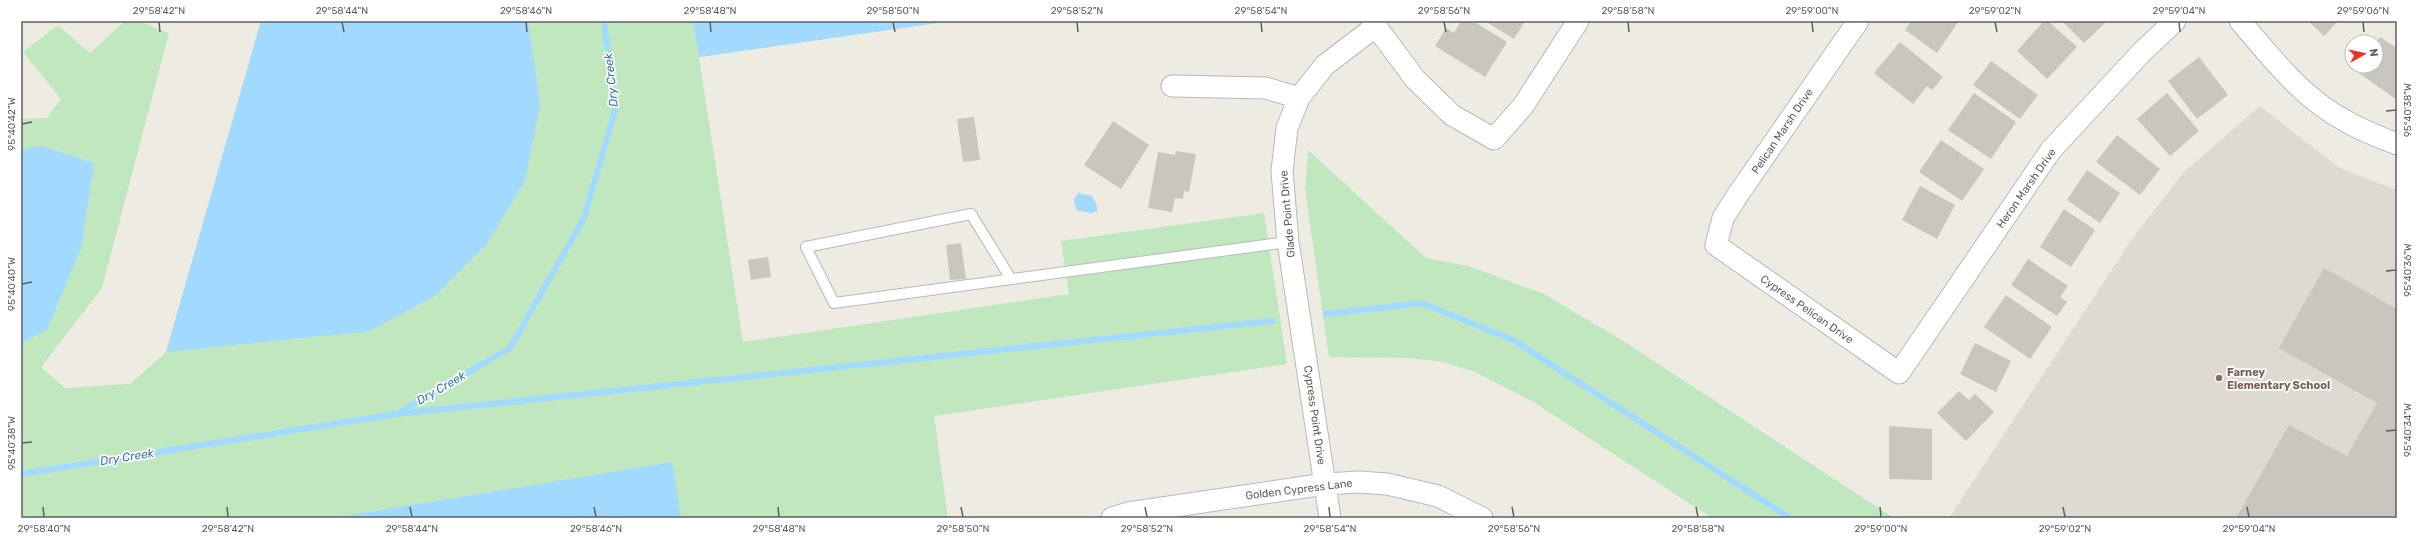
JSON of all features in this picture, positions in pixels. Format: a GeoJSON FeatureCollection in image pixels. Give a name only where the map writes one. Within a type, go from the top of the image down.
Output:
{"type":"FeatureCollection","features":[{"type":"Feature","properties":{"kind":"street"},"geometry":{"type":"LineString","coordinates":[[1374,24],[1414,79],[1447,110],[1494,139],[1523,106],[1578,21]]}},
{"type":"Feature","properties":{"kind":"street","name":"Pelican Marsh Drive"},"geometry":{"type":"LineString","coordinates":[[1716,245],[1723,218],[1858,21]]}},
{"type":"Feature","properties":{"kind":"street","name":"Heron Marsh Drive"},"geometry":{"type":"LineString","coordinates":[[1898,373],[2051,150],[2142,52],[2175,21]]}},
{"type":"Feature","properties":{"kind":"street"},"geometry":{"type":"LineString","coordinates":[[2240,21],[2291,80],[2317,103],[2344,121],[2397,144]]}},
{"type":"Feature","properties":{"kind":"street","name":"Glade Point Drive"},"geometry":{"type":"LineString","coordinates":[[1307,360],[1288,242],[1282,171],[1287,128],[1299,98],[1325,65],[1374,24]]}},
{"type":"Feature","properties":{"kind":"street"},"geometry":{"type":"LineString","coordinates":[[1172,86],[1266,88],[1299,98]]}},
{"type":"Feature","properties":{"kind":"street","name":"Cypress Pelican Drive"},"geometry":{"type":"LineString","coordinates":[[1716,245],[1898,373]]}},
{"type":"Feature","properties":{"kind":"street","name":"Cypress Point Drive"},"geometry":{"type":"LineString","coordinates":[[1307,360],[1330,518]]}},
{"type":"Feature","properties":{"kind":"street","name":"Golden Cypress Lane"},"geometry":{"type":"LineString","coordinates":[[1112,518],[1128,513],[1325,484],[1359,482],[1411,489],[1438,496],[1482,518]]}},
{"type":"Feature","properties":{"kind":"lane"},"geometry":{"type":"LineString","coordinates":[[1011,279],[971,214],[806,247],[834,303],[1288,242]]}},
{"type":"Feature","properties":{"kind":"shaded area","name":"Farney Elementary School"},"geometry":{"type":"Polygon","coordinates":[[[2260,106],[2340,168],[2397,190],[2397,518],[1949,518],[2132,239],[2183,173],[2260,106]]]}},
{"type":"Feature","properties":{"kind":"green space"},"geometry":{"type":"Polygon","coordinates":[[[125,21],[138,21],[169,33],[102,288],[41,367],[65,388],[130,384],[166,352],[261,21],[951,21],[699,57],[743,342],[1069,294],[1061,241],[1264,213],[1287,364],[934,416],[948,518],[21,518],[21,119],[47,118],[61,99],[23,52],[58,25],[90,53],[125,21]]]}},
{"type":"Feature","properties":{"kind":"green space"},"geometry":{"type":"Polygon","coordinates":[[[1308,150],[1426,258],[1468,266],[1544,294],[1620,339],[1894,518],[1712,518],[1535,403],[1475,372],[1443,362],[1409,358],[1329,357],[1305,189],[1308,150]]]}},
{"type":"Feature","properties":{"kind":"water"},"geometry":{"type":"Polygon","coordinates":[[[261,21],[528,21],[540,104],[525,181],[487,244],[435,296],[370,331],[166,352],[261,21]]]}},
{"type":"Feature","properties":{"kind":"water"},"geometry":{"type":"Polygon","coordinates":[[[693,21],[951,21],[699,57],[693,21]]]}},
{"type":"Feature","properties":{"kind":"water"},"geometry":{"type":"Polygon","coordinates":[[[43,146],[94,163],[81,248],[47,330],[21,343],[21,149],[43,146]]]}},
{"type":"Feature","properties":{"kind":"water"},"geometry":{"type":"Polygon","coordinates":[[[1078,193],[1092,196],[1098,208],[1097,211],[1091,213],[1076,210],[1074,199],[1078,193]]]}},
{"type":"Feature","properties":{"kind":"water"},"geometry":{"type":"Polygon","coordinates":[[[672,462],[681,518],[332,518],[672,462]]]}},
{"type":"Feature","properties":{"kind":"building"},"geometry":{"type":"Polygon","coordinates":[[[1461,21],[1473,21],[1507,42],[1485,77],[1435,46],[1446,28],[1454,33],[1461,21]]]}},
{"type":"Feature","properties":{"kind":"building"},"geometry":{"type":"Polygon","coordinates":[[[1485,21],[1525,21],[1514,39],[1485,21]]]}},
{"type":"Feature","properties":{"kind":"building"},"geometry":{"type":"Polygon","coordinates":[[[1911,21],[1959,21],[1937,53],[1905,30],[1911,21]]]}},
{"type":"Feature","properties":{"kind":"building"},"geometry":{"type":"Polygon","coordinates":[[[2044,21],[2048,21],[2077,47],[2047,79],[2017,51],[2044,21]]]}},
{"type":"Feature","properties":{"kind":"building"},"geometry":{"type":"Polygon","coordinates":[[[2062,21],[2107,21],[2084,43],[2062,21]]]}},
{"type":"Feature","properties":{"kind":"building"},"geometry":{"type":"Polygon","coordinates":[[[2308,21],[2338,21],[2324,36],[2308,21]]]}},
{"type":"Feature","properties":{"kind":"building"},"geometry":{"type":"Polygon","coordinates":[[[2384,40],[2397,48],[2397,100],[2360,74],[2384,74],[2384,40]]]}},
{"type":"Feature","properties":{"kind":"building"},"geometry":{"type":"Polygon","coordinates":[[[1900,42],[1943,77],[1932,90],[1927,86],[1913,104],[1874,73],[1900,42]]]}},
{"type":"Feature","properties":{"kind":"building"},"geometry":{"type":"Polygon","coordinates":[[[2199,57],[2228,95],[2197,119],[2168,81],[2199,57]]]}},
{"type":"Feature","properties":{"kind":"building"},"geometry":{"type":"Polygon","coordinates":[[[1991,61],[2038,95],[2020,119],[1973,85],[1991,61]]]}},
{"type":"Feature","properties":{"kind":"building"},"geometry":{"type":"Polygon","coordinates":[[[1974,93],[2016,122],[1991,159],[1948,130],[1974,93]]]}},
{"type":"Feature","properties":{"kind":"building"},"geometry":{"type":"Polygon","coordinates":[[[2167,93],[2199,131],[2170,156],[2137,119],[2167,93]]]}},
{"type":"Feature","properties":{"kind":"building"},"geometry":{"type":"Polygon","coordinates":[[[974,117],[980,160],[963,162],[957,119],[974,117]]]}},
{"type":"Feature","properties":{"kind":"building"},"geometry":{"type":"Polygon","coordinates":[[[1113,121],[1149,145],[1121,189],[1084,165],[1113,121]]]}},
{"type":"Feature","properties":{"kind":"building"},"geometry":{"type":"Polygon","coordinates":[[[2117,135],[2160,169],[2140,195],[2096,162],[2117,135]]]}},
{"type":"Feature","properties":{"kind":"building"},"geometry":{"type":"Polygon","coordinates":[[[1941,140],[1984,169],[1962,201],[1919,172],[1941,140]]]}},
{"type":"Feature","properties":{"kind":"building"},"geometry":{"type":"Polygon","coordinates":[[[1176,151],[1196,154],[1189,192],[1184,191],[1183,199],[1175,198],[1172,212],[1148,208],[1158,152],[1175,155],[1176,151]]]}},
{"type":"Feature","properties":{"kind":"building"},"geometry":{"type":"Polygon","coordinates":[[[2087,170],[2120,193],[2100,223],[2067,200],[2087,170]]]}},
{"type":"Feature","properties":{"kind":"building"},"geometry":{"type":"Polygon","coordinates":[[[1920,186],[1955,205],[1937,239],[1902,220],[1920,186]]]}},
{"type":"Feature","properties":{"kind":"building"},"geometry":{"type":"Polygon","coordinates":[[[2064,209],[2095,230],[2071,267],[2040,247],[2064,209]]]}},
{"type":"Feature","properties":{"kind":"building"},"geometry":{"type":"Polygon","coordinates":[[[961,243],[966,279],[950,280],[946,245],[961,243]]]}},
{"type":"Feature","properties":{"kind":"building"},"geometry":{"type":"Polygon","coordinates":[[[768,257],[771,277],[751,280],[748,260],[768,257]]]}},
{"type":"Feature","properties":{"kind":"building"},"geometry":{"type":"Polygon","coordinates":[[[2028,259],[2068,286],[2060,297],[2067,302],[2057,316],[2011,285],[2028,259]]]}},
{"type":"Feature","properties":{"kind":"building"},"geometry":{"type":"Polygon","coordinates":[[[2324,268],[2397,309],[2397,518],[2236,518],[2289,425],[2347,456],[2377,403],[2279,348],[2324,268]]]}},
{"type":"Feature","properties":{"kind":"building"},"geometry":{"type":"Polygon","coordinates":[[[2006,295],[2052,327],[2030,359],[1984,327],[2006,295]]]}},
{"type":"Feature","properties":{"kind":"building"},"geometry":{"type":"Polygon","coordinates":[[[1975,343],[2011,361],[1996,392],[1960,374],[1975,343]]]}},
{"type":"Feature","properties":{"kind":"building"},"geometry":{"type":"Polygon","coordinates":[[[1959,391],[1969,400],[1975,394],[1994,412],[1966,441],[1937,413],[1959,391]]]}},
{"type":"Feature","properties":{"kind":"building"},"geometry":{"type":"Polygon","coordinates":[[[1889,426],[1932,429],[1932,480],[1889,479],[1889,426]]]}},
{"type":"Feature","properties":{"kind":"waterway","name":"Dry Creek"},"geometry":{"type":"LineString","coordinates":[[21,474],[396,414],[510,348],[584,218],[615,111],[604,21]]}},
{"type":"Feature","properties":{"kind":"waterway"},"geometry":{"type":"LineString","coordinates":[[1326,314],[1422,303],[1513,340],[1790,518]]}},
{"type":"Feature","properties":{"kind":"waterway"},"geometry":{"type":"LineString","coordinates":[[396,414],[1273,321]]}},
{"type":"Feature","properties":{"kind":"place","name":"Farney Elementary School"},"geometry":{"type":"Point","coordinates":[2219,378]}}]}
